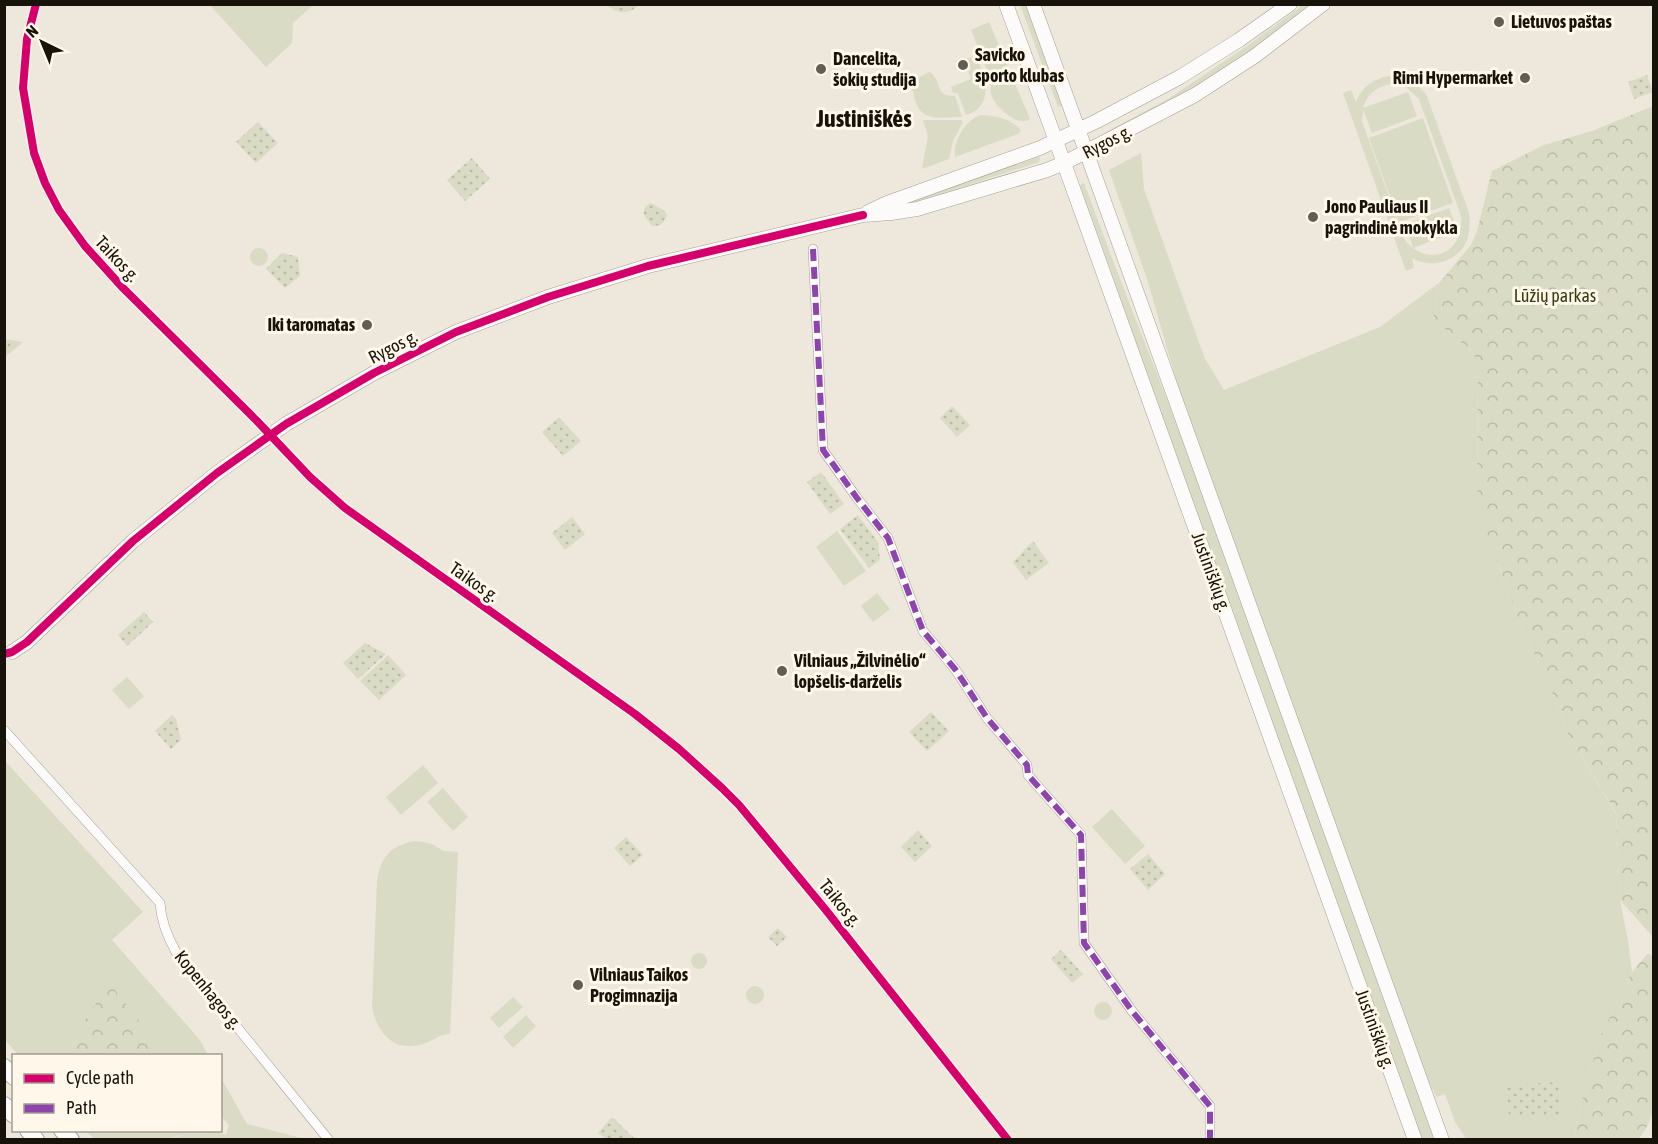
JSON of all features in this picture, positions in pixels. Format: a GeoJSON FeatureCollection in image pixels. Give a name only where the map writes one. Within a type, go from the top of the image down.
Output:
{"type":"FeatureCollection","features":[{"type":"Feature","properties":{"kind":"main road","name":"Justiniškių g."},"geometry":{"type":"LineString","coordinates":[[1006,4],[1414,1140]]}},
{"type":"Feature","properties":{"kind":"main road","name":"Justiniškių g."},"geometry":{"type":"LineString","coordinates":[[1034,4],[1442,1140]]}},
{"type":"Feature","properties":{"kind":"main road","name":"Rygos g."},"geometry":{"type":"LineString","coordinates":[[863,215],[887,203],[1056,141],[1079,130],[1180,76],[1239,40],[1290,4]]}},
{"type":"Feature","properties":{"kind":"main road","name":"Rygos g."},"geometry":{"type":"LineString","coordinates":[[8,653],[27,642],[133,541],[217,473],[320,404],[374,373],[456,332],[548,297],[648,266],[863,215],[917,209],[1047,170],[1161,114],[1219,80],[1280,38],[1323,4]]}},
{"type":"Feature","properties":{"kind":"street","name":"Taikos g."},"geometry":{"type":"LineString","coordinates":[[36,4],[28,33],[23,88],[34,153],[45,183],[59,210],[85,246],[123,288],[271,435],[310,477],[345,508],[634,714],[679,749],[722,788],[783,856],[1008,1140]]}},
{"type":"Feature","properties":{"kind":"street"},"geometry":{"type":"LineString","coordinates":[[813,249],[823,450],[888,538],[923,631],[955,669],[987,718],[1028,765],[1028,775],[1081,835],[1084,943],[1132,1011],[1210,1106],[1210,1140]]}},
{"type":"Feature","properties":{"kind":"street","name":"Kopenhagos g."},"geometry":{"type":"LineString","coordinates":[[4,730],[160,903],[168,939],[176,952],[328,1139]]}},
{"type":"Feature","properties":{"kind":"green space"},"geometry":{"type":"Polygon","coordinates":[[[210,5],[313,5],[293,23],[292,43],[266,67],[210,5]]]}},
{"type":"Feature","properties":{"kind":"green space"},"geometry":{"type":"Polygon","coordinates":[[[607,5],[638,5],[627,12],[622,12],[607,5]]]}},
{"type":"Feature","properties":{"kind":"green space"},"geometry":{"type":"Polygon","coordinates":[[[1020,5],[1026,5],[1063,105],[1058,107],[1020,5]]]}},
{"type":"Feature","properties":{"kind":"green space"},"geometry":{"type":"Polygon","coordinates":[[[1303,5],[1313,5],[1242,57],[1196,87],[1108,134],[1106,132],[1168,99],[1303,5]]]}},
{"type":"Feature","properties":{"kind":"green space"},"geometry":{"type":"Polygon","coordinates":[[[989,22],[1030,119],[1025,121],[1019,121],[1001,110],[991,94],[987,71],[971,30],[989,22]]]}},
{"type":"Feature","properties":{"kind":"green space"},"geometry":{"type":"Polygon","coordinates":[[[974,56],[985,83],[984,99],[981,106],[966,115],[958,93],[953,93],[951,87],[971,79],[967,59],[974,56]]]}},
{"type":"Feature","properties":{"kind":"green space"},"geometry":{"type":"Polygon","coordinates":[[[909,72],[917,78],[930,72],[944,94],[955,96],[962,117],[928,116],[920,110],[912,87],[906,85],[903,79],[909,72]]]}},
{"type":"Feature","properties":{"kind":"green space"},"geometry":{"type":"Polygon","coordinates":[[[1647,75],[1653,92],[1634,99],[1628,82],[1647,75]]]}},
{"type":"Feature","properties":{"kind":"green space"},"geometry":{"type":"Polygon","coordinates":[[[1389,76],[1406,79],[1419,87],[1427,96],[1469,213],[1468,237],[1459,252],[1437,263],[1420,262],[1412,258],[1414,268],[1406,271],[1343,93],[1351,90],[1356,102],[1365,88],[1389,76]],[[1391,84],[1381,87],[1370,95],[1363,108],[1408,92],[1417,116],[1372,133],[1363,109],[1362,121],[1404,239],[1413,248],[1433,255],[1451,248],[1457,240],[1461,229],[1461,216],[1419,99],[1406,87],[1391,84]]]}},
{"type":"Feature","properties":{"kind":"green space","name":"Lūžių parkas"},"geometry":{"type":"Polygon","coordinates":[[[1653,106],[1653,937],[1620,900],[1616,813],[1568,734],[1550,687],[1520,624],[1483,522],[1477,487],[1478,366],[1473,352],[1433,319],[1440,282],[1471,245],[1477,231],[1492,171],[1544,145],[1592,131],[1653,106]]]}},
{"type":"Feature","properties":{"kind":"green space"},"geometry":{"type":"Polygon","coordinates":[[[980,115],[1003,119],[1013,123],[1021,131],[955,157],[956,145],[961,132],[969,122],[980,115]]]}},
{"type":"Feature","properties":{"kind":"green space"},"geometry":{"type":"Polygon","coordinates":[[[1423,118],[1453,203],[1399,222],[1369,138],[1423,118]]]}},
{"type":"Feature","properties":{"kind":"green space"},"geometry":{"type":"Polygon","coordinates":[[[923,120],[961,120],[963,122],[953,141],[949,159],[922,169],[928,136],[923,120]]]}},
{"type":"Feature","properties":{"kind":"green space"},"geometry":{"type":"Polygon","coordinates":[[[258,122],[278,143],[256,163],[236,142],[258,122]]]}},
{"type":"Feature","properties":{"kind":"green space"},"geometry":{"type":"Polygon","coordinates":[[[1141,153],[1144,189],[1205,359],[1224,390],[1380,327],[1440,282],[1433,319],[1473,352],[1478,366],[1477,487],[1498,564],[1520,624],[1550,687],[1568,734],[1616,814],[1620,900],[1632,972],[1600,1037],[1577,1118],[1574,1139],[1466,1139],[1455,1122],[1445,1094],[1437,1097],[1427,1080],[1177,383],[1148,282],[1109,170],[1141,153]]]}},
{"type":"Feature","properties":{"kind":"green space"},"geometry":{"type":"Polygon","coordinates":[[[1038,157],[1039,162],[888,211],[880,209],[1038,157]]]}},
{"type":"Feature","properties":{"kind":"green space"},"geometry":{"type":"Polygon","coordinates":[[[472,158],[490,179],[465,201],[447,180],[472,158]]]}},
{"type":"Feature","properties":{"kind":"green space"},"geometry":{"type":"Polygon","coordinates":[[[1084,183],[1193,467],[1434,1139],[1421,1139],[1080,185],[1084,183]]]}},
{"type":"Feature","properties":{"kind":"green space"},"geometry":{"type":"Polygon","coordinates":[[[651,203],[664,210],[667,215],[660,225],[652,226],[644,215],[645,208],[651,203]]]}},
{"type":"Feature","properties":{"kind":"green space"},"geometry":{"type":"Polygon","coordinates":[[[1449,208],[1458,231],[1413,248],[1405,224],[1449,208]]]}},
{"type":"Feature","properties":{"kind":"green space"},"geometry":{"type":"Polygon","coordinates":[[[255,248],[263,248],[268,253],[266,264],[255,266],[250,261],[250,253],[255,248]]]}},
{"type":"Feature","properties":{"kind":"green space"},"geometry":{"type":"Polygon","coordinates":[[[282,253],[298,257],[300,276],[285,288],[266,269],[282,253]]]}},
{"type":"Feature","properties":{"kind":"green space"},"geometry":{"type":"Polygon","coordinates":[[[4,339],[23,342],[4,357],[4,339]]]}},
{"type":"Feature","properties":{"kind":"green space"},"geometry":{"type":"Polygon","coordinates":[[[952,406],[970,425],[957,437],[940,418],[952,406]]]}},
{"type":"Feature","properties":{"kind":"green space"},"geometry":{"type":"Polygon","coordinates":[[[559,417],[581,441],[563,456],[542,432],[559,417]]]}},
{"type":"Feature","properties":{"kind":"green space"},"geometry":{"type":"Polygon","coordinates":[[[821,472],[844,504],[830,514],[807,482],[821,472]]]}},
{"type":"Feature","properties":{"kind":"green space"},"geometry":{"type":"Polygon","coordinates":[[[858,515],[878,542],[880,560],[869,568],[840,529],[858,515]]]}},
{"type":"Feature","properties":{"kind":"green space"},"geometry":{"type":"Polygon","coordinates":[[[572,517],[585,534],[565,550],[552,533],[572,517]]]}},
{"type":"Feature","properties":{"kind":"green space"},"geometry":{"type":"Polygon","coordinates":[[[837,531],[866,571],[844,586],[816,547],[837,531]]]}},
{"type":"Feature","properties":{"kind":"green space"},"geometry":{"type":"Polygon","coordinates":[[[1033,541],[1049,563],[1026,580],[1013,562],[1033,541]]]}},
{"type":"Feature","properties":{"kind":"green space"},"geometry":{"type":"Polygon","coordinates":[[[877,593],[890,609],[873,622],[861,606],[877,593]]]}},
{"type":"Feature","properties":{"kind":"green space"},"geometry":{"type":"Polygon","coordinates":[[[144,612],[153,622],[127,646],[118,635],[144,612]]]}},
{"type":"Feature","properties":{"kind":"green space"},"geometry":{"type":"Polygon","coordinates":[[[365,643],[386,654],[358,679],[343,663],[365,643]]]}},
{"type":"Feature","properties":{"kind":"green space"},"geometry":{"type":"Polygon","coordinates":[[[388,655],[406,675],[379,700],[360,681],[388,655]]]}},
{"type":"Feature","properties":{"kind":"green space"},"geometry":{"type":"Polygon","coordinates":[[[127,677],[144,696],[129,709],[112,690],[127,677]]]}},
{"type":"Feature","properties":{"kind":"green space"},"geometry":{"type":"Polygon","coordinates":[[[931,712],[949,731],[927,751],[909,732],[931,712]]]}},
{"type":"Feature","properties":{"kind":"green space"},"geometry":{"type":"Polygon","coordinates":[[[172,715],[176,719],[181,740],[171,749],[155,731],[172,715]]]}},
{"type":"Feature","properties":{"kind":"green space"},"geometry":{"type":"Polygon","coordinates":[[[5,761],[143,912],[112,940],[200,1040],[207,1054],[165,1054],[110,986],[74,1037],[70,1054],[17,1054],[5,1040],[5,761]]]}},
{"type":"Feature","properties":{"kind":"green space"},"geometry":{"type":"Polygon","coordinates":[[[423,765],[438,783],[401,815],[386,797],[423,765]]]}},
{"type":"Feature","properties":{"kind":"green space"},"geometry":{"type":"Polygon","coordinates":[[[443,788],[468,817],[453,831],[427,802],[443,788]]]}},
{"type":"Feature","properties":{"kind":"green space"},"geometry":{"type":"Polygon","coordinates":[[[1112,809],[1145,846],[1125,864],[1092,827],[1112,809]]]}},
{"type":"Feature","properties":{"kind":"green space"},"geometry":{"type":"Polygon","coordinates":[[[918,830],[932,846],[915,862],[901,847],[918,830]]]}},
{"type":"Feature","properties":{"kind":"green space"},"geometry":{"type":"Polygon","coordinates":[[[626,837],[643,855],[630,866],[614,848],[626,837]]]}},
{"type":"Feature","properties":{"kind":"green space"},"geometry":{"type":"Polygon","coordinates":[[[414,841],[434,845],[443,851],[458,852],[450,1034],[423,1044],[404,1046],[388,1039],[383,1033],[372,1007],[377,881],[381,865],[388,854],[399,846],[414,841]]]}},
{"type":"Feature","properties":{"kind":"green space"},"geometry":{"type":"Polygon","coordinates":[[[1148,854],[1165,874],[1148,890],[1130,869],[1148,854]]]}},
{"type":"Feature","properties":{"kind":"green space"},"geometry":{"type":"Polygon","coordinates":[[[778,928],[787,937],[777,946],[768,937],[778,928]]]}},
{"type":"Feature","properties":{"kind":"green space"},"geometry":{"type":"Polygon","coordinates":[[[1061,950],[1083,974],[1072,983],[1051,959],[1061,950]]]}},
{"type":"Feature","properties":{"kind":"green space"},"geometry":{"type":"Polygon","coordinates":[[[699,953],[707,961],[699,969],[691,961],[699,953]]]}},
{"type":"Feature","properties":{"kind":"green space"},"geometry":{"type":"Polygon","coordinates":[[[1648,953],[1654,957],[1654,1110],[1639,1139],[1574,1139],[1577,1118],[1600,1037],[1632,972],[1648,953]]]}},
{"type":"Feature","properties":{"kind":"green space"},"geometry":{"type":"Polygon","coordinates":[[[110,986],[115,990],[165,1054],[70,1054],[74,1037],[110,986]]]}},
{"type":"Feature","properties":{"kind":"green space"},"geometry":{"type":"Polygon","coordinates":[[[755,986],[761,989],[764,995],[761,1001],[755,1004],[749,1001],[746,995],[749,989],[755,986]]]}},
{"type":"Feature","properties":{"kind":"green space"},"geometry":{"type":"Polygon","coordinates":[[[513,997],[523,1007],[499,1028],[490,1018],[513,997]]]}},
{"type":"Feature","properties":{"kind":"green space"},"geometry":{"type":"Polygon","coordinates":[[[1103,1002],[1109,1005],[1112,1011],[1109,1017],[1103,1020],[1097,1017],[1094,1011],[1097,1005],[1103,1002]]]}},
{"type":"Feature","properties":{"kind":"green space"},"geometry":{"type":"Polygon","coordinates":[[[526,1015],[536,1026],[513,1048],[503,1037],[526,1015]]]}},
{"type":"Feature","properties":{"kind":"green space"},"geometry":{"type":"Polygon","coordinates":[[[222,1080],[247,1124],[305,1139],[166,1140],[196,1132],[218,1132],[226,1135],[229,1125],[222,1117],[222,1080]]]}},
{"type":"Feature","properties":{"kind":"green space"},"geometry":{"type":"Polygon","coordinates":[[[1558,1082],[1560,1115],[1509,1118],[1507,1085],[1558,1082]]]}},
{"type":"Feature","properties":{"kind":"green space"},"geometry":{"type":"Polygon","coordinates":[[[612,1117],[635,1139],[606,1139],[598,1133],[612,1117]]]}},
{"type":"Feature","properties":{"kind":"green space"},"geometry":{"type":"Polygon","coordinates":[[[87,1132],[131,1132],[139,1139],[94,1139],[87,1132]]]}},
{"type":"Feature","properties":{"kind":"green space"},"geometry":{"type":"Polygon","coordinates":[[[131,1132],[194,1132],[166,1139],[139,1139],[131,1132]]]}},
{"type":"Feature","properties":{"kind":"marked path"},"geometry":{"type":"LineString","coordinates":[[813,249],[823,450],[888,538],[923,631],[955,669],[987,718],[1027,765],[1028,775],[1081,835],[1084,943],[1132,1011],[1210,1106],[1210,1140]]}},
{"type":"Feature","properties":{"kind":"cycle path"},"geometry":{"type":"LineString","coordinates":[[36,4],[27,39],[23,88],[34,153],[45,183],[59,210],[85,246],[123,288],[310,477],[345,508],[635,714],[679,749],[722,788],[739,805],[825,909],[1008,1140]]}},
{"type":"Feature","properties":{"kind":"cycle path"},"geometry":{"type":"LineString","coordinates":[[4,654],[12,652],[27,642],[133,541],[217,473],[286,424],[374,373],[456,332],[548,297],[648,266],[863,215]]}},
{"type":"Feature","properties":{"kind":"place","name":"Lietuvos paštas"},"geometry":{"type":"Point","coordinates":[1499,22]}},
{"type":"Feature","properties":{"kind":"place","name":"Savicko sporto klubas"},"geometry":{"type":"Point","coordinates":[963,65]}},
{"type":"Feature","properties":{"kind":"place","name":"Dancelita, šokių studija"},"geometry":{"type":"Point","coordinates":[821,69]}},
{"type":"Feature","properties":{"kind":"place","name":"Rimi Hypermarket"},"geometry":{"type":"Point","coordinates":[1525,78]}},
{"type":"Feature","properties":{"kind":"place","name":"Jono Pauliaus II pagrindinė mokykla"},"geometry":{"type":"Point","coordinates":[1313,217]}},
{"type":"Feature","properties":{"kind":"place","name":"Iki taromatas"},"geometry":{"type":"Point","coordinates":[367,325]}},
{"type":"Feature","properties":{"kind":"place","name":"Vilniaus „Žilvinėlio“ lopšelis-darželis"},"geometry":{"type":"Point","coordinates":[782,671]}},
{"type":"Feature","properties":{"kind":"place","name":"Vilniaus Taikos Progimnazija"},"geometry":{"type":"Point","coordinates":[578,985]}},
{"type":"Feature","properties":{"kind":"district","name":"Justiniškės"},"geometry":{"type":"Point","coordinates":[864,119]}}]}
